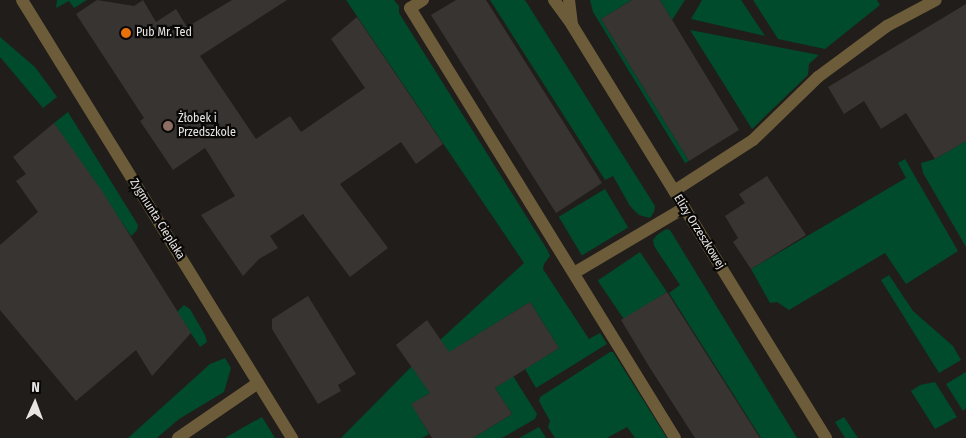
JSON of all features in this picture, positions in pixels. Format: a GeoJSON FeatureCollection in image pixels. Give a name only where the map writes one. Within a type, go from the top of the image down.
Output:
{"type":"FeatureCollection","features":[{"type":"Feature","properties":{"kind":"street","name":"Zygmunta Cieplaka"},"geometry":{"type":"LineString","coordinates":[[22,0],[292,438]]}},
{"type":"Feature","properties":{"kind":"street"},"geometry":{"type":"LineString","coordinates":[[423,0],[410,8],[676,438]]}},
{"type":"Feature","properties":{"kind":"street","name":"Elizy Orzeszkowej"},"geometry":{"type":"LineString","coordinates":[[554,0],[572,25],[826,438]]}},
{"type":"Feature","properties":{"kind":"street","name":"Elizy Orzeszkowej"},"geometry":{"type":"LineString","coordinates":[[569,0],[572,25]]}},
{"type":"Feature","properties":{"kind":"street"},"geometry":{"type":"LineString","coordinates":[[674,191],[753,140],[818,77],[887,26],[936,0]]}},
{"type":"Feature","properties":{"kind":"street"},"geometry":{"type":"LineString","coordinates":[[574,273],[684,208]]}},
{"type":"Feature","properties":{"kind":"street"},"geometry":{"type":"LineString","coordinates":[[178,438],[258,383]]}},
{"type":"Feature","properties":{"kind":"green space"},"geometry":{"type":"Polygon","coordinates":[[[57,0],[87,0],[74,8],[69,1],[56,8],[57,0]]]}},
{"type":"Feature","properties":{"kind":"green space"},"geometry":{"type":"Polygon","coordinates":[[[346,0],[394,0],[399,6],[399,13],[548,251],[550,256],[543,269],[589,339],[600,333],[607,344],[536,388],[525,369],[559,348],[530,302],[467,341],[480,362],[412,404],[429,434],[422,438],[341,438],[415,363],[524,263],[346,0]]]}},
{"type":"Feature","properties":{"kind":"green space"},"geometry":{"type":"Polygon","coordinates":[[[490,0],[525,0],[655,206],[650,218],[639,215],[630,206],[613,176],[605,180],[490,0]]]}},
{"type":"Feature","properties":{"kind":"green space"},"geometry":{"type":"Polygon","coordinates":[[[590,0],[632,0],[601,19],[689,161],[685,163],[593,12],[590,0]]]}},
{"type":"Feature","properties":{"kind":"green space"},"geometry":{"type":"Polygon","coordinates":[[[660,0],[685,0],[672,20],[660,0]]]}},
{"type":"Feature","properties":{"kind":"green space"},"geometry":{"type":"Polygon","coordinates":[[[702,0],[741,0],[765,36],[691,19],[702,0]]]}},
{"type":"Feature","properties":{"kind":"green space"},"geometry":{"type":"Polygon","coordinates":[[[753,0],[877,0],[880,5],[825,49],[778,39],[753,0]]]}},
{"type":"Feature","properties":{"kind":"green space"},"geometry":{"type":"Polygon","coordinates":[[[690,30],[819,55],[809,64],[808,75],[752,129],[690,30]]]}},
{"type":"Feature","properties":{"kind":"green space"},"geometry":{"type":"Polygon","coordinates":[[[0,37],[35,67],[57,97],[43,108],[0,57],[0,37]]]}},
{"type":"Feature","properties":{"kind":"green space"},"geometry":{"type":"Polygon","coordinates":[[[68,112],[138,225],[137,230],[131,236],[54,123],[68,112]]]}},
{"type":"Feature","properties":{"kind":"green space"},"geometry":{"type":"Polygon","coordinates":[[[966,141],[966,247],[923,173],[921,163],[935,159],[966,141]]]}},
{"type":"Feature","properties":{"kind":"green space"},"geometry":{"type":"Polygon","coordinates":[[[905,159],[958,251],[906,284],[885,253],[789,310],[777,302],[770,303],[751,269],[906,178],[898,163],[905,159]]]}},
{"type":"Feature","properties":{"kind":"green space"},"geometry":{"type":"Polygon","coordinates":[[[605,189],[628,228],[582,255],[559,217],[605,189]]]}},
{"type":"Feature","properties":{"kind":"green space"},"geometry":{"type":"Polygon","coordinates":[[[666,229],[670,230],[797,438],[761,438],[669,293],[680,285],[654,246],[653,240],[666,229]]]}},
{"type":"Feature","properties":{"kind":"green space"},"geometry":{"type":"Polygon","coordinates":[[[640,252],[667,292],[625,320],[598,281],[640,252]]]}},
{"type":"Feature","properties":{"kind":"green space"},"geometry":{"type":"Polygon","coordinates":[[[889,275],[913,311],[953,346],[961,360],[939,373],[881,280],[889,275]]]}},
{"type":"Feature","properties":{"kind":"green space"},"geometry":{"type":"Polygon","coordinates":[[[184,305],[190,309],[205,335],[207,342],[200,347],[177,312],[184,305]]]}},
{"type":"Feature","properties":{"kind":"green space"},"geometry":{"type":"Polygon","coordinates":[[[610,352],[613,352],[667,438],[635,438],[627,427],[607,438],[555,438],[548,427],[550,421],[539,401],[540,397],[610,352]]]}},
{"type":"Feature","properties":{"kind":"green space"},"geometry":{"type":"Polygon","coordinates":[[[225,358],[231,368],[224,392],[179,419],[157,438],[128,438],[210,364],[225,358]]]}},
{"type":"Feature","properties":{"kind":"green space"},"geometry":{"type":"Polygon","coordinates":[[[966,372],[966,408],[963,411],[946,384],[966,372]]]}},
{"type":"Feature","properties":{"kind":"green space"},"geometry":{"type":"Polygon","coordinates":[[[513,376],[537,414],[535,419],[502,438],[473,438],[512,414],[495,388],[513,376]]]}},
{"type":"Feature","properties":{"kind":"green space"},"geometry":{"type":"Polygon","coordinates":[[[935,382],[957,417],[935,429],[911,391],[920,385],[935,382]]]}},
{"type":"Feature","properties":{"kind":"green space"},"geometry":{"type":"Polygon","coordinates":[[[262,417],[275,438],[225,438],[242,428],[262,417]]]}},
{"type":"Feature","properties":{"kind":"green space"},"geometry":{"type":"Polygon","coordinates":[[[844,417],[858,438],[845,438],[835,422],[844,417]]]}},
{"type":"Feature","properties":{"kind":"green space"},"geometry":{"type":"Polygon","coordinates":[[[539,427],[546,438],[519,438],[539,427]]]}},
{"type":"Feature","properties":{"kind":"building"},"geometry":{"type":"Polygon","coordinates":[[[97,0],[134,6],[143,0],[156,22],[176,9],[187,27],[232,0],[287,0],[200,56],[256,139],[290,116],[301,132],[365,88],[331,39],[357,17],[443,144],[416,164],[401,142],[340,184],[388,248],[350,277],[303,214],[270,236],[278,248],[259,259],[243,276],[201,215],[235,196],[205,148],[173,170],[140,121],[144,118],[76,14],[97,0]]]}},
{"type":"Feature","properties":{"kind":"building"},"geometry":{"type":"Polygon","coordinates":[[[456,0],[486,0],[602,183],[556,213],[431,15],[456,0]]]}},
{"type":"Feature","properties":{"kind":"building"},"geometry":{"type":"Polygon","coordinates":[[[632,0],[660,0],[739,130],[689,161],[601,19],[632,0]]]}},
{"type":"Feature","properties":{"kind":"building"},"geometry":{"type":"Polygon","coordinates":[[[966,4],[966,141],[935,159],[906,113],[881,129],[864,101],[844,114],[828,87],[966,4]]]}},
{"type":"Feature","properties":{"kind":"building"},"geometry":{"type":"Polygon","coordinates":[[[54,123],[102,191],[191,333],[152,376],[136,350],[76,401],[0,310],[0,245],[38,212],[16,181],[26,174],[13,157],[54,123]]]}},
{"type":"Feature","properties":{"kind":"building"},"geometry":{"type":"Polygon","coordinates":[[[767,176],[806,235],[751,269],[733,242],[738,238],[725,216],[745,203],[739,194],[767,176]]]}},
{"type":"Feature","properties":{"kind":"building"},"geometry":{"type":"Polygon","coordinates":[[[667,292],[760,438],[695,438],[650,368],[621,320],[667,292]]]}},
{"type":"Feature","properties":{"kind":"building"},"geometry":{"type":"Polygon","coordinates":[[[308,296],[356,374],[338,385],[341,391],[318,404],[272,329],[272,319],[308,296]]]}},
{"type":"Feature","properties":{"kind":"building"},"geometry":{"type":"Polygon","coordinates":[[[530,302],[559,348],[495,388],[512,414],[473,438],[432,438],[411,404],[430,393],[396,345],[427,320],[449,352],[530,302]]]}},
{"type":"Feature","properties":{"kind":"place","name":"Pub Mr. Ted"},"geometry":{"type":"Point","coordinates":[126,33]}},
{"type":"Feature","properties":{"kind":"place","name":"Żłobek i Przedszkole"},"geometry":{"type":"Point","coordinates":[168,126]}}]}
